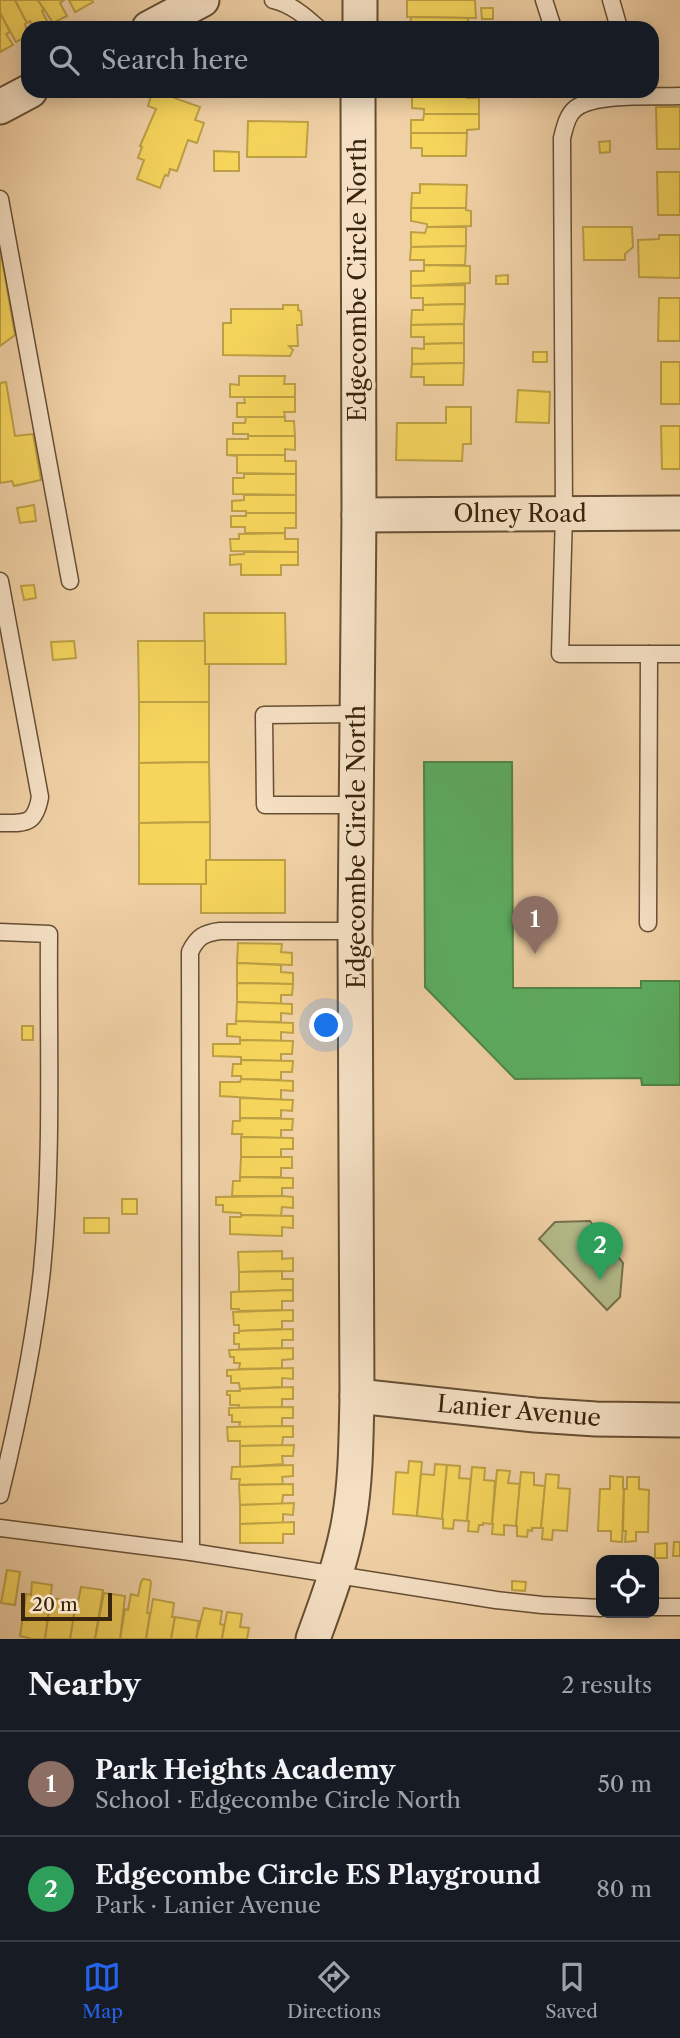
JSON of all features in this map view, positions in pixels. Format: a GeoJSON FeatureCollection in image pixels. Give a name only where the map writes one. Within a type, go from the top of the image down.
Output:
{"type":"FeatureCollection","features":[{"type":"Feature","properties":{"kind":"street"},"geometry":{"type":"LineString","coordinates":[[162,21],[202,0]]}},
{"type":"Feature","properties":{"kind":"street"},"geometry":{"type":"LineString","coordinates":[[360,0],[360,21]]}},
{"type":"Feature","properties":{"kind":"street"},"geometry":{"type":"LineString","coordinates":[[0,107],[21,96]]}},
{"type":"Feature","properties":{"kind":"street","name":"Edgecombe Circle North"},"geometry":{"type":"LineString","coordinates":[[313,1639],[336,1574],[349,1521],[355,1464],[357,1396],[355,931],[359,515],[356,98]]}},
{"type":"Feature","properties":{"kind":"street","name":"Olney Road"},"geometry":{"type":"LineString","coordinates":[[359,515],[680,513]]}},
{"type":"Feature","properties":{"kind":"street","name":"Lanier Avenue"},"geometry":{"type":"LineString","coordinates":[[357,1396],[535,1415],[680,1420]]}},
{"type":"Feature","properties":{"kind":"lane"},"geometry":{"type":"LineString","coordinates":[[273,0],[281,2],[310,21]]}},
{"type":"Feature","properties":{"kind":"lane"},"geometry":{"type":"LineString","coordinates":[[544,0],[550,21]]}},
{"type":"Feature","properties":{"kind":"lane"},"geometry":{"type":"LineString","coordinates":[[611,0],[617,21]]}},
{"type":"Feature","properties":{"kind":"lane"},"geometry":{"type":"LineString","coordinates":[[659,95],[680,96]]}},
{"type":"Feature","properties":{"kind":"lane"},"geometry":{"type":"LineString","coordinates":[[574,98],[577,108]]}},
{"type":"Feature","properties":{"kind":"lane"},"geometry":{"type":"LineString","coordinates":[[613,98],[594,101],[577,108],[568,119],[562,138],[564,514],[560,654],[680,654]]}},
{"type":"Feature","properties":{"kind":"lane"},"geometry":{"type":"LineString","coordinates":[[0,199],[70,581]]}},
{"type":"Feature","properties":{"kind":"lane"},"geometry":{"type":"LineString","coordinates":[[0,580],[40,797],[38,810],[32,820],[0,823]]}},
{"type":"Feature","properties":{"kind":"lane"},"geometry":{"type":"LineString","coordinates":[[648,923],[649,654]]}},
{"type":"Feature","properties":{"kind":"lane"},"geometry":{"type":"LineString","coordinates":[[357,805],[265,806],[264,715],[358,714]]}},
{"type":"Feature","properties":{"kind":"lane"},"geometry":{"type":"LineString","coordinates":[[191,1552],[190,952],[196,940],[206,933],[220,931],[355,931]]}},
{"type":"Feature","properties":{"kind":"lane"},"geometry":{"type":"LineString","coordinates":[[0,932],[49,934],[48,1191],[42,1271],[30,1355],[0,1495]]}},
{"type":"Feature","properties":{"kind":"lane"},"geometry":{"type":"LineString","coordinates":[[0,1528],[191,1552],[496,1600],[596,1608]]}},
{"type":"Feature","properties":{"kind":"lane"},"geometry":{"type":"LineString","coordinates":[[659,1607],[680,1607]]}},
{"type":"Feature","properties":{"kind":"green space"},"geometry":{"type":"Polygon","coordinates":[[[590,1221],[623,1263],[620,1297],[607,1310],[539,1239],[555,1222],[590,1221]]]}},
{"type":"Feature","properties":{"kind":"building: Homes"},"geometry":{"type":"Polygon","coordinates":[[[0,0],[15,0],[26,21],[21,21],[21,40],[16,42],[0,13],[0,0]]]}},
{"type":"Feature","properties":{"kind":"building: Homes"},"geometry":{"type":"Polygon","coordinates":[[[15,0],[38,0],[47,21],[26,21],[15,0]]]}},
{"type":"Feature","properties":{"kind":"building: Homes"},"geometry":{"type":"Polygon","coordinates":[[[38,0],[64,0],[60,3],[67,16],[52,21],[38,0]]]}},
{"type":"Feature","properties":{"kind":"building: Homes"},"geometry":{"type":"Polygon","coordinates":[[[69,0],[92,0],[93,2],[75,12],[69,0]]]}},
{"type":"Feature","properties":{"kind":"building: Homes"},"geometry":{"type":"Polygon","coordinates":[[[407,0],[475,0],[476,18],[407,17],[407,0]]]}},
{"type":"Feature","properties":{"kind":"building: Homes"},"geometry":{"type":"Polygon","coordinates":[[[481,8],[493,8],[493,19],[482,19],[481,8]]]}},
{"type":"Feature","properties":{"kind":"building: Homes"},"geometry":{"type":"Polygon","coordinates":[[[0,13],[10,32],[6,34],[13,45],[0,52],[0,13]]]}},
{"type":"Feature","properties":{"kind":"building: Homes"},"geometry":{"type":"Polygon","coordinates":[[[411,17],[468,18],[468,21],[411,21],[411,17]]]}},
{"type":"Feature","properties":{"kind":"building: Homes"},"geometry":{"type":"Polygon","coordinates":[[[150,98],[175,98],[200,107],[195,120],[204,123],[197,143],[188,140],[177,171],[170,169],[160,188],[137,179],[144,160],[138,158],[142,147],[140,146],[156,109],[148,106],[150,98]]]}},
{"type":"Feature","properties":{"kind":"building: Homes"},"geometry":{"type":"Polygon","coordinates":[[[412,98],[479,98],[479,114],[424,114],[424,109],[412,108],[412,98]]]}},
{"type":"Feature","properties":{"kind":"building: Homes"},"geometry":{"type":"Polygon","coordinates":[[[656,107],[680,107],[680,149],[657,149],[656,107]]]}},
{"type":"Feature","properties":{"kind":"building: Homes"},"geometry":{"type":"Polygon","coordinates":[[[424,114],[479,114],[479,129],[467,130],[467,133],[411,133],[411,120],[423,120],[424,114]]]}},
{"type":"Feature","properties":{"kind":"building: Homes"},"geometry":{"type":"Polygon","coordinates":[[[248,121],[308,122],[306,157],[247,157],[248,121]]]}},
{"type":"Feature","properties":{"kind":"building: Homes"},"geometry":{"type":"Polygon","coordinates":[[[411,133],[467,133],[466,156],[422,156],[422,148],[411,148],[411,133]]]}},
{"type":"Feature","properties":{"kind":"building: Homes"},"geometry":{"type":"Polygon","coordinates":[[[610,141],[610,152],[600,153],[599,142],[610,141]]]}},
{"type":"Feature","properties":{"kind":"building: Homes"},"geometry":{"type":"Polygon","coordinates":[[[214,151],[239,152],[239,171],[214,171],[214,151]]]}},
{"type":"Feature","properties":{"kind":"building: Homes"},"geometry":{"type":"Polygon","coordinates":[[[657,172],[680,172],[680,215],[658,215],[657,172]]]}},
{"type":"Feature","properties":{"kind":"building: Homes"},"geometry":{"type":"Polygon","coordinates":[[[420,184],[467,185],[466,208],[411,208],[412,193],[420,193],[420,184]]]}},
{"type":"Feature","properties":{"kind":"building: Homes"},"geometry":{"type":"Polygon","coordinates":[[[411,208],[466,208],[471,211],[471,226],[427,227],[427,224],[411,221],[411,208]]]}},
{"type":"Feature","properties":{"kind":"building: Homes"},"geometry":{"type":"Polygon","coordinates":[[[427,227],[466,227],[466,246],[411,247],[411,232],[425,233],[427,227]]]}},
{"type":"Feature","properties":{"kind":"building: Homes"},"geometry":{"type":"Polygon","coordinates":[[[583,227],[632,227],[633,247],[625,254],[625,260],[584,260],[583,227]]]}},
{"type":"Feature","properties":{"kind":"building: Homes"},"geometry":{"type":"Polygon","coordinates":[[[659,235],[680,235],[680,278],[639,277],[638,240],[659,239],[659,235]]]}},
{"type":"Feature","properties":{"kind":"building: Homes"},"geometry":{"type":"Polygon","coordinates":[[[466,246],[465,265],[424,265],[424,260],[410,260],[411,247],[466,246]]]}},
{"type":"Feature","properties":{"kind":"building: Homes"},"geometry":{"type":"Polygon","coordinates":[[[0,247],[15,335],[0,346],[0,247]]]}},
{"type":"Feature","properties":{"kind":"building: Homes"},"geometry":{"type":"Polygon","coordinates":[[[424,265],[470,266],[470,283],[411,286],[411,271],[424,271],[424,265]]]}},
{"type":"Feature","properties":{"kind":"building: Homes"},"geometry":{"type":"Polygon","coordinates":[[[508,275],[508,284],[496,284],[496,276],[508,275]]]}},
{"type":"Feature","properties":{"kind":"building: Homes"},"geometry":{"type":"Polygon","coordinates":[[[465,285],[465,304],[423,305],[423,298],[411,298],[411,286],[465,285]]]}},
{"type":"Feature","properties":{"kind":"building: Homes"},"geometry":{"type":"Polygon","coordinates":[[[659,298],[680,298],[680,341],[658,341],[659,298]]]}},
{"type":"Feature","properties":{"kind":"building: Homes"},"geometry":{"type":"Polygon","coordinates":[[[465,304],[464,324],[411,325],[412,310],[423,310],[423,305],[465,304]]]}},
{"type":"Feature","properties":{"kind":"building: Homes"},"geometry":{"type":"Polygon","coordinates":[[[283,305],[298,305],[298,310],[301,311],[302,325],[297,325],[298,346],[289,346],[293,350],[290,356],[223,355],[223,323],[231,323],[231,309],[283,309],[283,305]]]}},
{"type":"Feature","properties":{"kind":"building: Homes"},"geometry":{"type":"Polygon","coordinates":[[[464,324],[464,343],[424,344],[424,337],[411,337],[411,325],[464,324]]]}},
{"type":"Feature","properties":{"kind":"building: Homes"},"geometry":{"type":"Polygon","coordinates":[[[464,343],[464,363],[412,364],[412,348],[424,349],[424,344],[464,343]]]}},
{"type":"Feature","properties":{"kind":"building: Homes"},"geometry":{"type":"Polygon","coordinates":[[[533,352],[547,352],[547,362],[533,362],[533,352]]]}},
{"type":"Feature","properties":{"kind":"building: Homes"},"geometry":{"type":"Polygon","coordinates":[[[661,362],[680,362],[680,404],[661,404],[661,362]]]}},
{"type":"Feature","properties":{"kind":"building: Homes"},"geometry":{"type":"Polygon","coordinates":[[[464,363],[463,385],[424,385],[424,377],[411,377],[412,364],[464,363]]]}},
{"type":"Feature","properties":{"kind":"building: Homes"},"geometry":{"type":"Polygon","coordinates":[[[239,376],[285,376],[284,384],[295,384],[295,397],[230,397],[230,384],[239,385],[239,376]]]}},
{"type":"Feature","properties":{"kind":"building: Homes"},"geometry":{"type":"Polygon","coordinates":[[[6,382],[15,436],[33,434],[41,480],[14,486],[12,481],[0,483],[0,383],[6,382]]]}},
{"type":"Feature","properties":{"kind":"building: Homes"},"geometry":{"type":"Polygon","coordinates":[[[518,390],[550,392],[549,423],[516,422],[518,390]]]}},
{"type":"Feature","properties":{"kind":"building: Homes"},"geometry":{"type":"Polygon","coordinates":[[[244,397],[295,397],[295,412],[284,412],[285,417],[237,417],[237,403],[245,403],[244,397]]]}},
{"type":"Feature","properties":{"kind":"building: Homes"},"geometry":{"type":"Polygon","coordinates":[[[446,407],[471,407],[471,444],[463,444],[462,461],[396,460],[397,423],[446,423],[446,407]]]}},
{"type":"Feature","properties":{"kind":"building: Homes"},"geometry":{"type":"Polygon","coordinates":[[[246,417],[285,417],[285,421],[294,421],[295,436],[233,434],[233,423],[245,423],[246,417]]]}},
{"type":"Feature","properties":{"kind":"building: Homes"},"geometry":{"type":"Polygon","coordinates":[[[661,426],[680,426],[680,469],[662,469],[661,426]]]}},
{"type":"Feature","properties":{"kind":"building: Homes"},"geometry":{"type":"Polygon","coordinates":[[[248,436],[295,436],[295,450],[285,449],[285,455],[227,455],[227,439],[248,439],[248,436]]]}},
{"type":"Feature","properties":{"kind":"building: Homes"},"geometry":{"type":"Polygon","coordinates":[[[227,455],[285,455],[285,461],[296,461],[296,474],[237,473],[237,456],[227,455]]]}},
{"type":"Feature","properties":{"kind":"building: Homes"},"geometry":{"type":"Polygon","coordinates":[[[244,474],[296,474],[296,495],[233,494],[233,478],[244,478],[244,474]]]}},
{"type":"Feature","properties":{"kind":"building: Homes"},"geometry":{"type":"Polygon","coordinates":[[[244,495],[296,495],[296,513],[232,511],[232,501],[244,500],[244,495]]]}},
{"type":"Feature","properties":{"kind":"building: Homes"},"geometry":{"type":"Polygon","coordinates":[[[34,505],[36,521],[20,523],[17,508],[34,505]]]}},
{"type":"Feature","properties":{"kind":"building: Homes"},"geometry":{"type":"Polygon","coordinates":[[[246,513],[296,513],[296,528],[285,528],[285,533],[245,533],[245,527],[231,527],[231,516],[246,516],[246,513]]]}},
{"type":"Feature","properties":{"kind":"building: Homes"},"geometry":{"type":"Polygon","coordinates":[[[285,533],[285,539],[298,539],[298,552],[231,551],[230,539],[239,539],[239,534],[285,533]]]}},
{"type":"Feature","properties":{"kind":"building: Homes"},"geometry":{"type":"Polygon","coordinates":[[[244,552],[298,552],[298,565],[281,565],[281,575],[241,575],[241,564],[230,565],[230,555],[244,552]]]}},
{"type":"Feature","properties":{"kind":"building: Homes"},"geometry":{"type":"Polygon","coordinates":[[[34,585],[36,598],[24,600],[21,586],[34,585]]]}},
{"type":"Feature","properties":{"kind":"building: Homes"},"geometry":{"type":"Polygon","coordinates":[[[204,613],[285,613],[286,664],[205,664],[204,613]]]}},
{"type":"Feature","properties":{"kind":"building: Homes"},"geometry":{"type":"Polygon","coordinates":[[[74,641],[76,658],[53,660],[51,642],[74,641]]]}},
{"type":"Feature","properties":{"kind":"building: Homes"},"geometry":{"type":"Polygon","coordinates":[[[138,641],[205,641],[205,664],[209,664],[209,702],[139,702],[138,641]]]}},
{"type":"Feature","properties":{"kind":"building: Homes"},"geometry":{"type":"Polygon","coordinates":[[[139,702],[209,702],[209,762],[139,763],[139,702]]]}},
{"type":"Feature","properties":{"kind":"building: Homes"},"geometry":{"type":"Polygon","coordinates":[[[209,762],[210,822],[139,823],[139,763],[209,762]]]}},
{"type":"Feature","properties":{"kind":"building: Homes"},"geometry":{"type":"Polygon","coordinates":[[[210,822],[210,860],[206,860],[206,884],[139,884],[139,823],[210,822]]]}},
{"type":"Feature","properties":{"kind":"building: Homes"},"geometry":{"type":"Polygon","coordinates":[[[206,860],[285,860],[285,913],[201,913],[201,884],[206,884],[206,860]]]}},
{"type":"Feature","properties":{"kind":"building: Homes"},"geometry":{"type":"Polygon","coordinates":[[[238,943],[282,944],[281,952],[292,953],[292,965],[237,963],[238,943]]]}},
{"type":"Feature","properties":{"kind":"building: Homes"},"geometry":{"type":"Polygon","coordinates":[[[237,963],[281,965],[281,972],[293,973],[293,984],[237,983],[237,963]]]}},
{"type":"Feature","properties":{"kind":"building: Homes"},"geometry":{"type":"Polygon","coordinates":[[[237,983],[293,984],[292,995],[281,995],[281,1004],[237,1002],[237,983]]]}},
{"type":"Feature","properties":{"kind":"building: Homes"},"geometry":{"type":"Polygon","coordinates":[[[237,1002],[292,1004],[292,1014],[281,1013],[281,1022],[236,1021],[237,1002]]]}},
{"type":"Feature","properties":{"kind":"building: Homes"},"geometry":{"type":"Polygon","coordinates":[[[236,1021],[293,1023],[293,1033],[281,1032],[281,1041],[240,1040],[240,1037],[227,1036],[227,1024],[236,1024],[236,1021]]]}},
{"type":"Feature","properties":{"kind":"building: Homes"},"geometry":{"type":"Polygon","coordinates":[[[22,1026],[33,1026],[33,1040],[22,1040],[22,1026]]]}},
{"type":"Feature","properties":{"kind":"building: Homes"},"geometry":{"type":"Polygon","coordinates":[[[240,1040],[293,1041],[292,1054],[281,1054],[281,1061],[213,1056],[213,1044],[240,1044],[240,1040]]]}},
{"type":"Feature","properties":{"kind":"building: Homes"},"geometry":{"type":"Polygon","coordinates":[[[241,1060],[293,1061],[292,1072],[281,1072],[281,1080],[241,1079],[241,1076],[232,1076],[233,1064],[241,1064],[241,1060]]]}},
{"type":"Feature","properties":{"kind":"building: Homes"},"geometry":{"type":"Polygon","coordinates":[[[241,1079],[293,1081],[293,1091],[281,1090],[281,1100],[220,1096],[220,1082],[240,1082],[241,1079]]]}},
{"type":"Feature","properties":{"kind":"building: Homes"},"geometry":{"type":"Polygon","coordinates":[[[240,1098],[293,1100],[292,1111],[281,1110],[281,1118],[240,1118],[240,1098]]]}},
{"type":"Feature","properties":{"kind":"building: Homes"},"geometry":{"type":"Polygon","coordinates":[[[240,1118],[293,1119],[292,1130],[281,1130],[281,1138],[241,1137],[242,1134],[232,1134],[233,1121],[240,1121],[240,1118]]]}},
{"type":"Feature","properties":{"kind":"building: Homes"},"geometry":{"type":"Polygon","coordinates":[[[241,1137],[293,1138],[293,1149],[281,1149],[281,1157],[241,1157],[241,1137]]]}},
{"type":"Feature","properties":{"kind":"building: Homes"},"geometry":{"type":"Polygon","coordinates":[[[241,1157],[292,1157],[292,1168],[281,1168],[281,1177],[240,1177],[241,1157]]]}},
{"type":"Feature","properties":{"kind":"building: Homes"},"geometry":{"type":"Polygon","coordinates":[[[240,1177],[293,1178],[293,1188],[282,1188],[282,1196],[232,1196],[233,1181],[240,1181],[240,1177]]]}},
{"type":"Feature","properties":{"kind":"building: Homes"},"geometry":{"type":"Polygon","coordinates":[[[216,1197],[293,1197],[293,1208],[282,1207],[281,1216],[223,1212],[223,1205],[216,1205],[216,1197]]]}},
{"type":"Feature","properties":{"kind":"building: Homes"},"geometry":{"type":"Polygon","coordinates":[[[122,1199],[137,1199],[137,1214],[122,1214],[122,1199]]]}},
{"type":"Feature","properties":{"kind":"building: Homes"},"geometry":{"type":"Polygon","coordinates":[[[293,1216],[293,1228],[282,1227],[282,1236],[230,1234],[230,1217],[293,1216]]]}},
{"type":"Feature","properties":{"kind":"building: Homes"},"geometry":{"type":"Polygon","coordinates":[[[84,1218],[109,1218],[109,1233],[84,1233],[84,1218]]]}},
{"type":"Feature","properties":{"kind":"building: Homes"},"geometry":{"type":"Polygon","coordinates":[[[282,1251],[282,1259],[293,1258],[293,1271],[239,1272],[238,1252],[282,1251]]]}},
{"type":"Feature","properties":{"kind":"building: Homes"},"geometry":{"type":"Polygon","coordinates":[[[282,1271],[282,1279],[293,1279],[293,1290],[239,1292],[239,1272],[282,1271]]]}},
{"type":"Feature","properties":{"kind":"building: Homes"},"geometry":{"type":"Polygon","coordinates":[[[293,1290],[293,1301],[282,1301],[282,1310],[231,1309],[231,1292],[293,1290]]]}},
{"type":"Feature","properties":{"kind":"building: Homes"},"geometry":{"type":"Polygon","coordinates":[[[293,1310],[293,1321],[282,1321],[282,1329],[239,1331],[239,1325],[234,1325],[233,1312],[293,1310]]]}},
{"type":"Feature","properties":{"kind":"building: Homes"},"geometry":{"type":"Polygon","coordinates":[[[293,1329],[293,1340],[282,1340],[282,1348],[239,1349],[239,1344],[234,1344],[234,1333],[239,1331],[293,1329]]]}},
{"type":"Feature","properties":{"kind":"building: Homes"},"geometry":{"type":"Polygon","coordinates":[[[293,1348],[293,1359],[282,1360],[282,1368],[239,1369],[240,1363],[234,1363],[234,1357],[230,1357],[229,1350],[293,1348]]]}},
{"type":"Feature","properties":{"kind":"building: Homes"},"geometry":{"type":"Polygon","coordinates":[[[293,1368],[293,1379],[282,1378],[282,1387],[240,1389],[239,1383],[231,1383],[231,1376],[227,1376],[227,1370],[293,1368]]]}},
{"type":"Feature","properties":{"kind":"building: Homes"},"geometry":{"type":"Polygon","coordinates":[[[293,1387],[293,1399],[282,1399],[282,1407],[239,1408],[239,1405],[230,1405],[230,1395],[227,1395],[227,1391],[240,1389],[293,1387]]]}},
{"type":"Feature","properties":{"kind":"building: Homes"},"geometry":{"type":"Polygon","coordinates":[[[293,1407],[293,1418],[282,1418],[282,1426],[239,1428],[240,1422],[232,1422],[232,1415],[229,1415],[229,1408],[293,1407]]]}},
{"type":"Feature","properties":{"kind":"building: Homes"},"geometry":{"type":"Polygon","coordinates":[[[293,1426],[293,1437],[283,1437],[282,1445],[240,1446],[240,1441],[228,1441],[227,1427],[293,1426]]]}},
{"type":"Feature","properties":{"kind":"building: Homes"},"geometry":{"type":"Polygon","coordinates":[[[294,1445],[293,1456],[282,1456],[283,1464],[240,1467],[240,1446],[294,1445]]]}},
{"type":"Feature","properties":{"kind":"building: Homes"},"geometry":{"type":"Polygon","coordinates":[[[409,1461],[422,1462],[417,1516],[393,1514],[396,1472],[408,1473],[409,1461]]]}},
{"type":"Feature","properties":{"kind":"building: Homes"},"geometry":{"type":"Polygon","coordinates":[[[435,1464],[447,1465],[442,1519],[417,1516],[421,1474],[434,1475],[435,1464]]]}},
{"type":"Feature","properties":{"kind":"building: Homes"},"geometry":{"type":"Polygon","coordinates":[[[293,1465],[293,1476],[282,1477],[283,1484],[239,1485],[240,1479],[231,1479],[232,1467],[293,1465]]]}},
{"type":"Feature","properties":{"kind":"building: Homes"},"geometry":{"type":"Polygon","coordinates":[[[447,1465],[460,1466],[459,1478],[471,1479],[467,1521],[454,1520],[453,1529],[443,1528],[442,1519],[447,1465]]]}},
{"type":"Feature","properties":{"kind":"building: Homes"},"geometry":{"type":"Polygon","coordinates":[[[472,1467],[485,1468],[484,1480],[495,1481],[492,1524],[479,1525],[478,1532],[468,1531],[467,1521],[472,1467]]]}},
{"type":"Feature","properties":{"kind":"building: Homes"},"geometry":{"type":"Polygon","coordinates":[[[497,1470],[510,1471],[508,1483],[520,1484],[516,1526],[504,1525],[504,1535],[492,1534],[497,1470]]]}},
{"type":"Feature","properties":{"kind":"building: Homes"},"geometry":{"type":"Polygon","coordinates":[[[521,1472],[534,1473],[534,1485],[545,1486],[541,1528],[528,1530],[527,1537],[517,1536],[516,1526],[521,1472]]]}},
{"type":"Feature","properties":{"kind":"building: Homes"},"geometry":{"type":"Polygon","coordinates":[[[546,1474],[559,1475],[558,1488],[570,1489],[567,1531],[553,1530],[552,1540],[542,1539],[541,1528],[546,1474]]]}},
{"type":"Feature","properties":{"kind":"building: Homes"},"geometry":{"type":"Polygon","coordinates":[[[610,1476],[623,1477],[622,1542],[611,1541],[611,1531],[598,1531],[600,1489],[610,1489],[610,1476]]]}},
{"type":"Feature","properties":{"kind":"building: Homes"},"geometry":{"type":"Polygon","coordinates":[[[627,1477],[639,1477],[639,1489],[649,1490],[648,1532],[636,1532],[636,1541],[625,1542],[624,1489],[627,1489],[627,1477]]]}},
{"type":"Feature","properties":{"kind":"building: Homes"},"geometry":{"type":"Polygon","coordinates":[[[293,1484],[293,1495],[283,1495],[282,1504],[240,1505],[239,1485],[293,1484]]]}},
{"type":"Feature","properties":{"kind":"building: Homes"},"geometry":{"type":"Polygon","coordinates":[[[294,1503],[293,1515],[283,1514],[283,1523],[240,1524],[240,1505],[294,1503]]]}},
{"type":"Feature","properties":{"kind":"building: Homes"},"geometry":{"type":"Polygon","coordinates":[[[294,1522],[294,1534],[283,1534],[283,1543],[240,1543],[240,1524],[294,1522]]]}},
{"type":"Feature","properties":{"kind":"building: Homes"},"geometry":{"type":"Polygon","coordinates":[[[674,1542],[680,1542],[680,1556],[673,1556],[674,1542]]]}},
{"type":"Feature","properties":{"kind":"building: Homes"},"geometry":{"type":"Polygon","coordinates":[[[667,1543],[667,1558],[655,1555],[655,1544],[667,1543]]]}},
{"type":"Feature","properties":{"kind":"building: Homes"},"geometry":{"type":"Polygon","coordinates":[[[7,1570],[20,1572],[15,1605],[1,1603],[7,1570]]]}},
{"type":"Feature","properties":{"kind":"building: Homes"},"geometry":{"type":"Polygon","coordinates":[[[143,1579],[150,1580],[151,1583],[146,1639],[120,1639],[125,1609],[128,1610],[131,1594],[138,1596],[143,1579]]]}},
{"type":"Feature","properties":{"kind":"building: Homes"},"geometry":{"type":"Polygon","coordinates":[[[512,1581],[526,1582],[525,1591],[512,1590],[512,1581]]]}},
{"type":"Feature","properties":{"kind":"building: Homes"},"geometry":{"type":"Polygon","coordinates":[[[32,1582],[52,1585],[45,1639],[20,1636],[26,1594],[31,1595],[32,1582]]]}},
{"type":"Feature","properties":{"kind":"building: Homes"},"geometry":{"type":"Polygon","coordinates":[[[81,1587],[103,1590],[95,1639],[70,1639],[81,1587]]]}},
{"type":"Feature","properties":{"kind":"building: Homes"},"geometry":{"type":"Polygon","coordinates":[[[104,1593],[125,1596],[120,1639],[95,1639],[104,1593]]]}},
{"type":"Feature","properties":{"kind":"building: Homes"},"geometry":{"type":"Polygon","coordinates":[[[51,1598],[76,1602],[70,1639],[45,1639],[51,1598]]]}},
{"type":"Feature","properties":{"kind":"building: Homes"},"geometry":{"type":"Polygon","coordinates":[[[153,1599],[174,1603],[172,1617],[175,1617],[171,1639],[146,1639],[153,1599]]]}},
{"type":"Feature","properties":{"kind":"building: Homes"},"geometry":{"type":"Polygon","coordinates":[[[204,1608],[222,1611],[222,1639],[196,1639],[204,1608]]]}},
{"type":"Feature","properties":{"kind":"building: Homes"},"geometry":{"type":"Polygon","coordinates":[[[227,1612],[242,1614],[240,1627],[249,1628],[247,1639],[222,1639],[227,1612]]]}},
{"type":"Feature","properties":{"kind":"building: Homes"},"geometry":{"type":"Polygon","coordinates":[[[175,1617],[199,1621],[196,1639],[171,1639],[175,1617]]]}},
{"type":"Feature","properties":{"kind":"building: Public"},"geometry":{"type":"Polygon","coordinates":[[[424,762],[512,762],[513,988],[641,988],[641,981],[680,981],[680,1085],[642,1085],[641,1078],[515,1079],[425,987],[424,762]]]}},
{"type":"Feature","properties":{"kind":"place","name":"Park Heights Academy"},"geometry":{"type":"Point","coordinates":[535,954]}},
{"type":"Feature","properties":{"kind":"place","name":"Edgecombe Circle ES Playground"},"geometry":{"type":"Point","coordinates":[600,1280]}}]}
